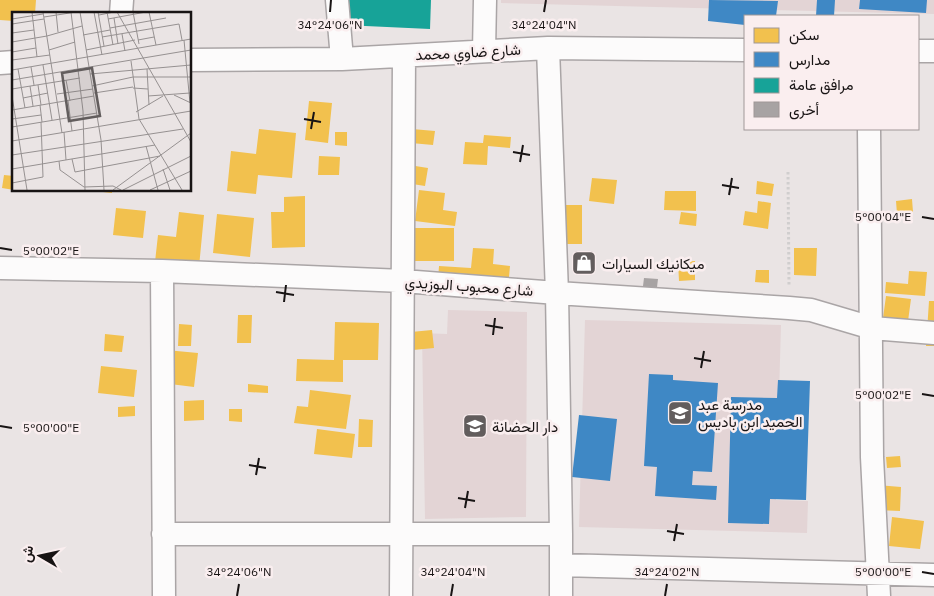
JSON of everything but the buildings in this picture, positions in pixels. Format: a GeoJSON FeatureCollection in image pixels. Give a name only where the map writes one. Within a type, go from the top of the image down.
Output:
{"type":"FeatureCollection","features":[{"type":"Feature","properties":{"kind":"street"},"geometry":{"type":"LineString","coordinates":[[337,0],[342,59]]}},
{"type":"Feature","properties":{"kind":"street"},"geometry":{"type":"LineString","coordinates":[[484,51],[485,0]]}},
{"type":"Feature","properties":{"kind":"street"},"geometry":{"type":"LineString","coordinates":[[548,48],[558,293],[560,596]]}},
{"type":"Feature","properties":{"kind":"street","name":"شارع ضاوي محمد"},"geometry":{"type":"LineString","coordinates":[[191,60],[342,59],[548,48],[744,50]]}},
{"type":"Feature","properties":{"kind":"street"},"geometry":{"type":"LineString","coordinates":[[919,51],[934,51]]}},
{"type":"Feature","properties":{"kind":"street"},"geometry":{"type":"LineString","coordinates":[[401,596],[404,56]]}},
{"type":"Feature","properties":{"kind":"street"},"geometry":{"type":"LineString","coordinates":[[869,130],[872,457],[879,585]]}},
{"type":"Feature","properties":{"kind":"street","name":"شارع محبوب البوزيدي"},"geometry":{"type":"LineString","coordinates":[[0,268],[162,271],[403,281],[811,310],[872,328],[934,332]]}},
{"type":"Feature","properties":{"kind":"street"},"geometry":{"type":"LineString","coordinates":[[162,271],[164,596]]}},
{"type":"Feature","properties":{"kind":"street"},"geometry":{"type":"LineString","coordinates":[[163,534],[561,534]]}},
{"type":"Feature","properties":{"kind":"street"},"geometry":{"type":"LineString","coordinates":[[561,565],[879,585],[934,575]]}},
{"type":"Feature","properties":{"kind":"path"},"geometry":{"type":"LineString","coordinates":[[788,172],[789,308]]}},
{"type":"Feature","properties":{"kind":"shaded area"},"geometry":{"type":"Polygon","coordinates":[[[501,0],[934,0],[934,14],[501,3],[501,0]]]}},
{"type":"Feature","properties":{"kind":"shaded area","name":"دار الحضانة"},"geometry":{"type":"Polygon","coordinates":[[[448,310],[527,312],[526,517],[425,519],[422,333],[447,334],[448,310]]]}},
{"type":"Feature","properties":{"kind":"shaded area","name":"مدرسة عبد الحميد ابن باديس"},"geometry":{"type":"Polygon","coordinates":[[[585,320],[781,325],[776,500],[808,501],[807,533],[579,527],[585,320]]]}},
{"type":"Feature","properties":{"kind":"place","name":"ميكانيك السيارات"},"geometry":{"type":"Point","coordinates":[584,263]}},
{"type":"Feature","properties":{"kind":"place","name":"مدرسة عبد الحميد ابن باديس"},"geometry":{"type":"Point","coordinates":[680,413]}},
{"type":"Feature","properties":{"kind":"place","name":"دار الحضانة"},"geometry":{"type":"Point","coordinates":[475,426]}}]}
